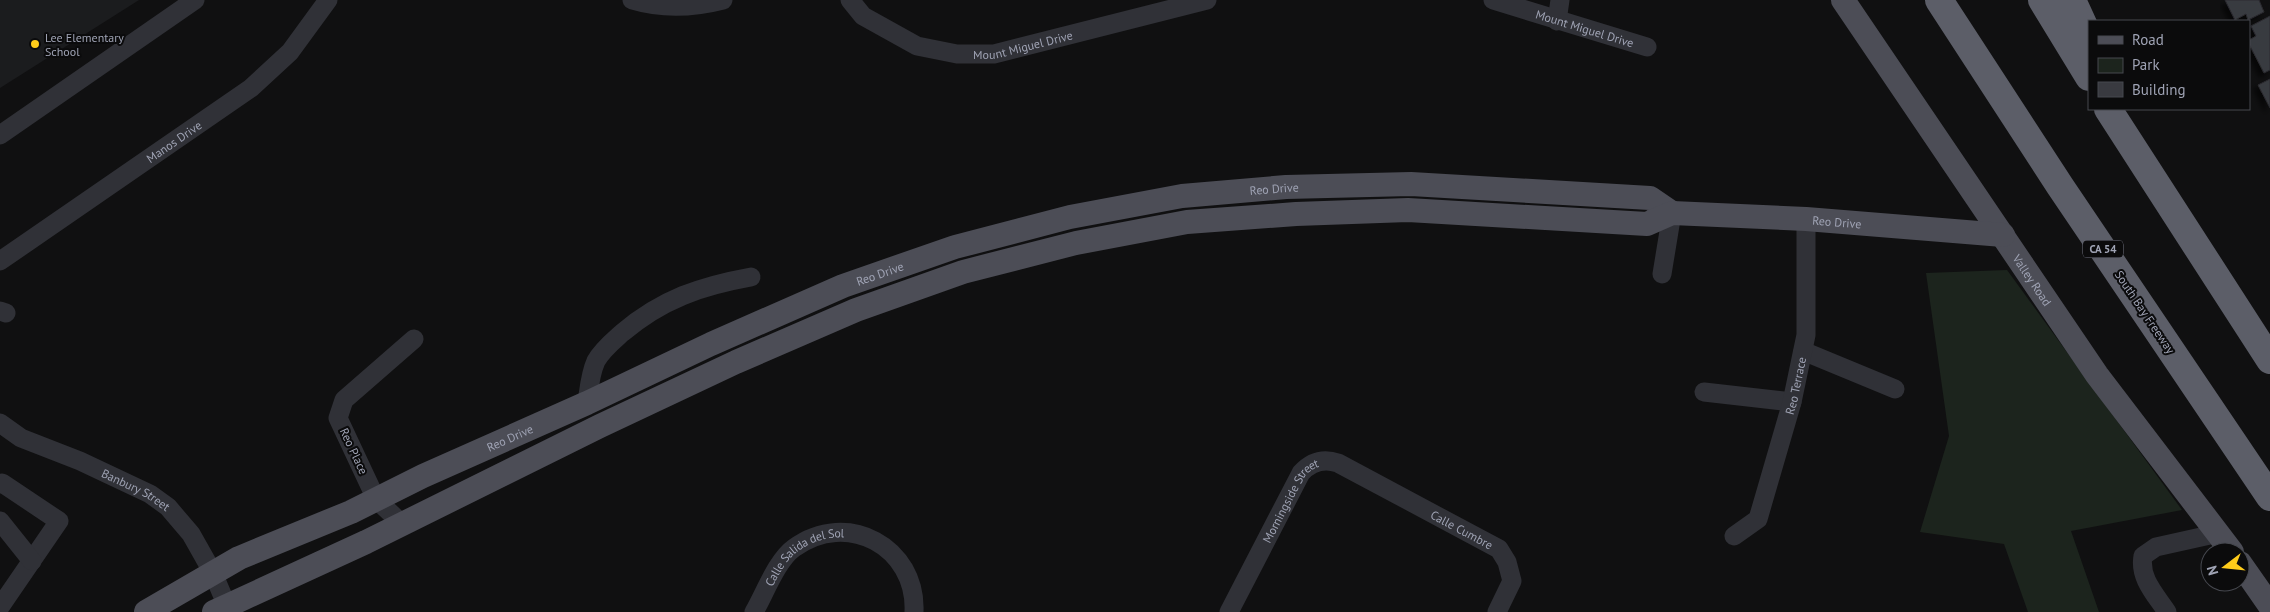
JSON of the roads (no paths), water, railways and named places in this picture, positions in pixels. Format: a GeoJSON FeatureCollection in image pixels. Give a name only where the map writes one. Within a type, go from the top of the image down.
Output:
{"type":"FeatureCollection","features":[{"type":"Feature","properties":{"kind":"highway"},"geometry":{"type":"LineString","coordinates":[[1926,0],[2060,186]]}},
{"type":"Feature","properties":{"kind":"highway","name":"South Bay Freeway"},"geometry":{"type":"LineString","coordinates":[[1939,0],[2060,186],[2270,497]]}},
{"type":"Feature","properties":{"kind":"highway"},"geometry":{"type":"LineString","coordinates":[[2042,0],[2088,75]]}},
{"type":"Feature","properties":{"kind":"highway"},"geometry":{"type":"LineString","coordinates":[[2072,0],[2088,35]]}},
{"type":"Feature","properties":{"kind":"highway"},"geometry":{"type":"LineString","coordinates":[[2109,110],[2150,177],[2270,360]]}},
{"type":"Feature","properties":{"kind":"highway"},"geometry":{"type":"LineString","coordinates":[[2120,110],[2150,177]]}},
{"type":"Feature","properties":{"kind":"main road","name":"Valley Road"},"geometry":{"type":"LineString","coordinates":[[1843,0],[2097,375],[2225,542]]}},
{"type":"Feature","properties":{"kind":"main road","name":"Reo Drive"},"geometry":{"type":"LineString","coordinates":[[146,612],[240,558],[376,499],[711,344],[844,286],[955,247],[1070,217],[1182,196],[1286,188],[1411,184],[1650,198],[1672,214]]}},
{"type":"Feature","properties":{"kind":"main road","name":"Reo Drive"},"geometry":{"type":"LineString","coordinates":[[220,609],[402,524],[736,362],[856,310],[963,272],[1076,243],[1187,222],[1296,214],[1408,210],[1647,224],[1672,214],[1806,219],[2003,235]]}},
{"type":"Feature","properties":{"kind":"main road"},"geometry":{"type":"LineString","coordinates":[[2250,577],[2270,606]]}},
{"type":"Feature","properties":{"kind":"street"},"geometry":{"type":"LineString","coordinates":[[0,135],[196,0]]}},
{"type":"Feature","properties":{"kind":"street"},"geometry":{"type":"LineString","coordinates":[[632,0],[669,7],[723,0]]}},
{"type":"Feature","properties":{"kind":"street","name":"Mount Miguel Drive"},"geometry":{"type":"LineString","coordinates":[[850,0],[863,16],[917,46],[957,54],[994,54],[1207,0]]}},
{"type":"Feature","properties":{"kind":"street","name":"Mount Miguel Drive"},"geometry":{"type":"LineString","coordinates":[[1494,0],[1557,21],[1647,47]]}},
{"type":"Feature","properties":{"kind":"street"},"geometry":{"type":"LineString","coordinates":[[1557,21],[1560,0]]}},
{"type":"Feature","properties":{"kind":"street","name":"Manos Drive"},"geometry":{"type":"LineString","coordinates":[[0,261],[251,88],[290,52],[321,2]]}},
{"type":"Feature","properties":{"kind":"street"},"geometry":{"type":"LineString","coordinates":[[1662,274],[1672,214]]}},
{"type":"Feature","properties":{"kind":"street","name":"Reo Terrace"},"geometry":{"type":"LineString","coordinates":[[1734,536],[1758,519],[1792,402],[1806,335],[1806,219]]}},
{"type":"Feature","properties":{"kind":"street"},"geometry":{"type":"LineString","coordinates":[[587,402],[591,376],[596,361],[610,344],[638,320],[663,303],[693,291],[717,283],[751,277]]}},
{"type":"Feature","properties":{"kind":"street","name":"Reo Place"},"geometry":{"type":"LineString","coordinates":[[402,524],[376,499],[338,418],[344,400],[414,339]]}},
{"type":"Feature","properties":{"kind":"street"},"geometry":{"type":"LineString","coordinates":[[1803,351],[1895,388]]}},
{"type":"Feature","properties":{"kind":"street"},"geometry":{"type":"LineString","coordinates":[[1704,392],[1792,402]]}},
{"type":"Feature","properties":{"kind":"street","name":"Banbury Street"},"geometry":{"type":"LineString","coordinates":[[0,423],[22,438],[80,461],[150,494],[168,507],[191,534],[213,573],[220,609]]}},
{"type":"Feature","properties":{"kind":"street","name":"Morningside Street"},"geometry":{"type":"LineString","coordinates":[[1229,612],[1301,473],[1310,464],[1323,460],[1338,463],[1415,505]]}},
{"type":"Feature","properties":{"kind":"street"},"geometry":{"type":"LineString","coordinates":[[0,484],[2,483],[59,521],[0,607]]}},
{"type":"Feature","properties":{"kind":"street","name":"Calle Cumbre"},"geometry":{"type":"LineString","coordinates":[[1415,505],[1498,549],[1507,562],[1512,581],[1497,612]]}},
{"type":"Feature","properties":{"kind":"street"},"geometry":{"type":"LineString","coordinates":[[0,521],[32,561]]}},
{"type":"Feature","properties":{"kind":"street","name":"Calle Salida del Sol"},"geometry":{"type":"LineString","coordinates":[[754,612],[785,556],[803,542],[824,534],[837,532],[861,535],[891,551],[904,568],[913,589],[914,612]]}},
{"type":"Feature","properties":{"kind":"street"},"geometry":{"type":"LineString","coordinates":[[2167,612],[2144,577],[2141,568],[2143,556],[2156,547],[2200,544]]}},
{"type":"Feature","properties":{"kind":"place","name":"Lee Elementary School"},"geometry":{"type":"Point","coordinates":[35,44]}}]}
